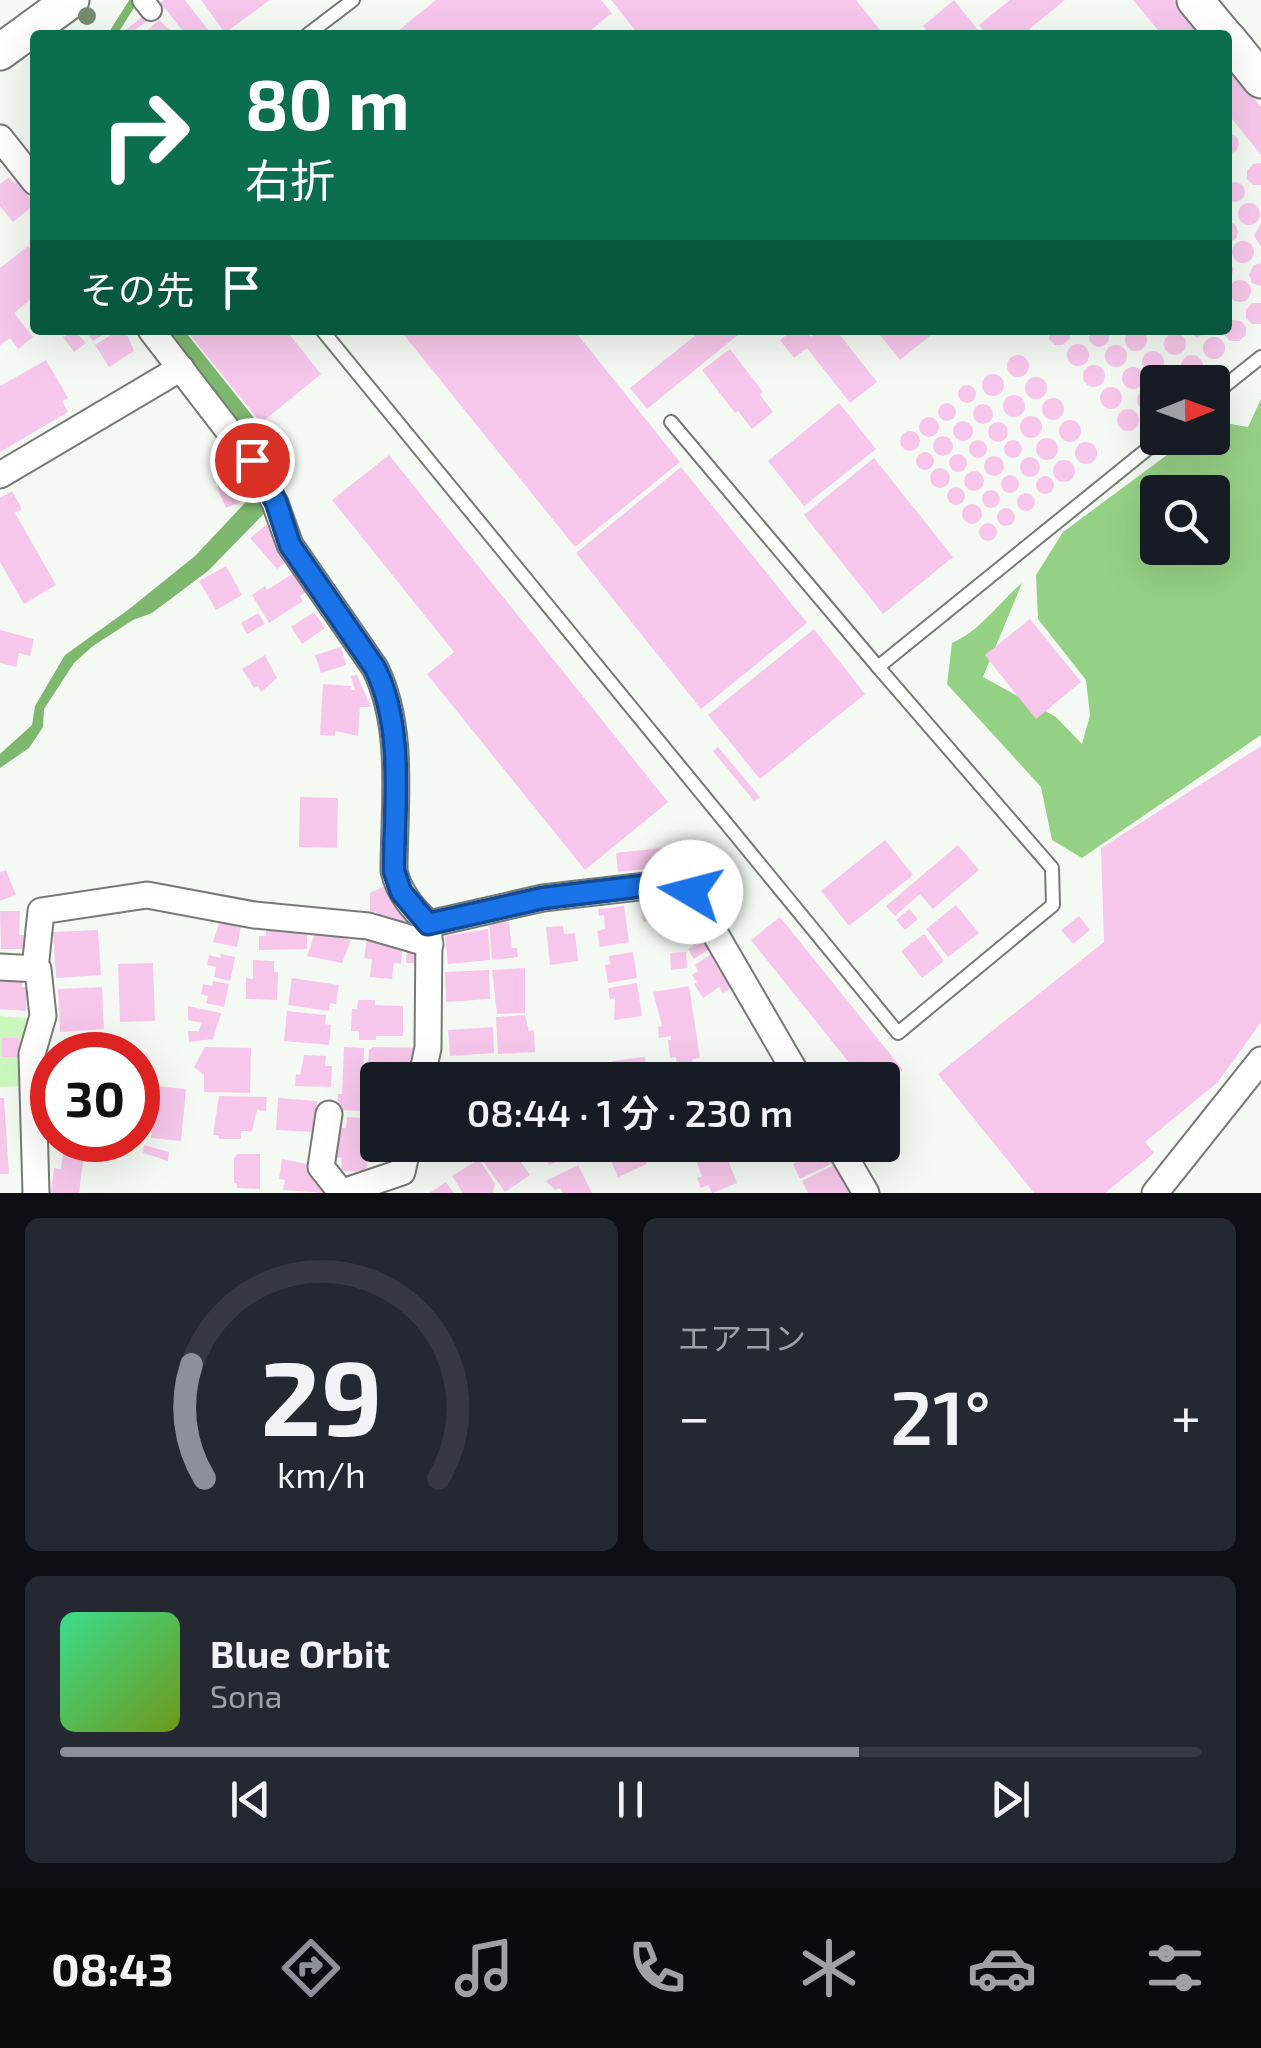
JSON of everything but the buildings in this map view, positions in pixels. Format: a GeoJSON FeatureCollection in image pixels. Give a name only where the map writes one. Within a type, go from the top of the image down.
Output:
{"type":"FeatureCollection","features":[{"type":"Feature","properties":{"kind":"main road"},"geometry":{"type":"LineString","coordinates":[[0,52],[71,0]]}},
{"type":"Feature","properties":{"kind":"main road"},"geometry":{"type":"LineString","coordinates":[[1195,0],[1220,30]]}},
{"type":"Feature","properties":{"kind":"main road"},"geometry":{"type":"LineString","coordinates":[[1232,44],[1261,80]]}},
{"type":"Feature","properties":{"kind":"street"},"geometry":{"type":"LineString","coordinates":[[0,138],[30,176]]}},
{"type":"Feature","properties":{"kind":"street"},"geometry":{"type":"LineString","coordinates":[[155,335],[252,460],[290,545],[384,686],[393,732],[394,871],[401,892],[429,934],[425,1062]]}},
{"type":"Feature","properties":{"kind":"street"},"geometry":{"type":"LineString","coordinates":[[0,475],[181,368]]}},
{"type":"Feature","properties":{"kind":"street"},"geometry":{"type":"LineString","coordinates":[[36,1193],[32,1054],[43,1016],[35,968],[41,911],[147,894],[254,915],[429,934],[543,898],[681,882],[691,892],[790,1062]]}},
{"type":"Feature","properties":{"kind":"street"},"geometry":{"type":"LineString","coordinates":[[0,967],[35,968]]}},
{"type":"Feature","properties":{"kind":"street"},"geometry":{"type":"LineString","coordinates":[[1155,1193],[1261,1060]]}},
{"type":"Feature","properties":{"kind":"street"},"geometry":{"type":"LineString","coordinates":[[329,1114],[321,1167],[341,1192],[402,1172],[404,1162]]}},
{"type":"Feature","properties":{"kind":"street"},"geometry":{"type":"LineString","coordinates":[[848,1162],[866,1193]]}},
{"type":"Feature","properties":{"kind":"street"},"geometry":{"type":"LineString","coordinates":[[1181,1162],[1188,1193]]}},
{"type":"Feature","properties":{"kind":"lane"},"geometry":{"type":"LineString","coordinates":[[313,30],[352,0]]}},
{"type":"Feature","properties":{"kind":"lane"},"geometry":{"type":"LineString","coordinates":[[326,335],[898,1032],[1053,905],[1052,868],[671,422]]}},
{"type":"Feature","properties":{"kind":"lane"},"geometry":{"type":"LineString","coordinates":[[1230,382],[1261,357]]}},
{"type":"Feature","properties":{"kind":"lane"},"geometry":{"type":"LineString","coordinates":[[878,667],[1141,455]]}},
{"type":"Feature","properties":{"kind":"shaded area"},"geometry":{"type":"Polygon","coordinates":[[[163,335],[188,335],[287,459],[284,493],[208,571],[152,613],[133,620],[93,646],[74,663],[44,709],[43,727],[29,748],[0,768],[0,754],[32,725],[35,706],[65,655],[195,556],[259,488],[163,335]]]}},
{"type":"Feature","properties":{"kind":"shaded area"},"geometry":{"type":"Polygon","coordinates":[[[1261,399],[1261,735],[1082,858],[1052,840],[1041,787],[947,684],[952,643],[980,624],[1022,583],[983,677],[1056,717],[1082,744],[1090,715],[1086,680],[1038,619],[1036,575],[1063,532],[1140,475],[1140,565],[1230,565],[1230,475],[1140,475],[1167,455],[1230,455],[1230,424],[1248,427],[1261,399]]]}},
{"type":"Feature","properties":{"kind":"shaded area"},"geometry":{"type":"Polygon","coordinates":[[[0,1016],[27,1018],[25,1086],[0,1087],[0,1016]]]}},
{"type":"Feature","properties":{"kind":"waterway"},"geometry":{"type":"LineString","coordinates":[[115,30],[134,0]]}},
{"type":"Feature","properties":{"kind":"route"},"geometry":{"type":"LineString","coordinates":[[252,460],[276,502],[290,545],[384,686],[393,732],[394,871],[401,892],[428,924],[543,898],[676,882],[685,884],[691,892]]}}]}
